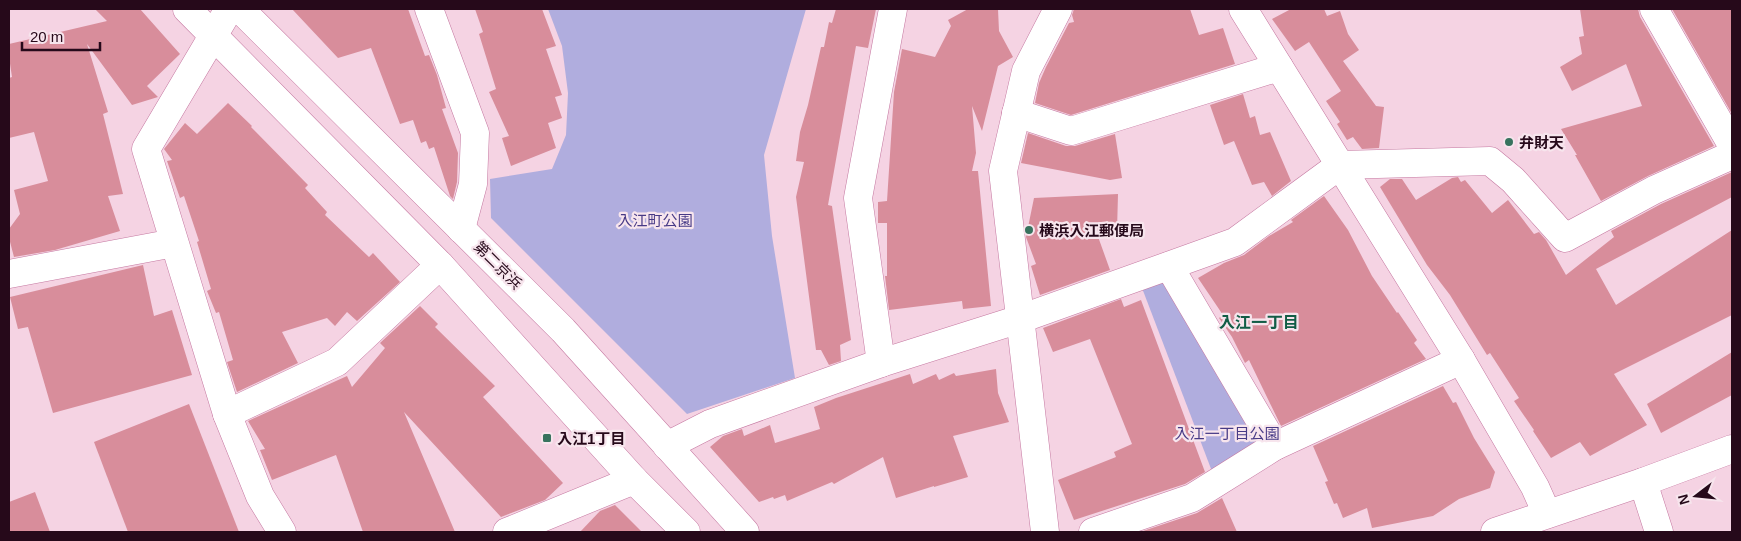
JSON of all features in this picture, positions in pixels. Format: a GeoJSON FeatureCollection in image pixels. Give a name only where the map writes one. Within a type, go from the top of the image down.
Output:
{"type":"FeatureCollection","features":[{"type":"Feature","properties":{"kind":"main road"},"geometry":{"type":"LineString","coordinates":[[187,9],[440,265],[634,480],[686,532]]}},
{"type":"Feature","properties":{"kind":"main road"},"geometry":{"type":"LineString","coordinates":[[229,9],[146,149],[226,414],[260,496],[282,532]]}},
{"type":"Feature","properties":{"kind":"main road","name":"第二京浜"},"geometry":{"type":"LineString","coordinates":[[240,9],[563,330],[745,532]]}},
{"type":"Feature","properties":{"kind":"main road"},"geometry":{"type":"LineString","coordinates":[[429,9],[475,133],[472,184],[461,229]]}},
{"type":"Feature","properties":{"kind":"main road"},"geometry":{"type":"LineString","coordinates":[[881,363],[858,198],[893,9]]}},
{"type":"Feature","properties":{"kind":"main road"},"geometry":{"type":"LineString","coordinates":[[1045,532],[1003,171],[1026,72],[1058,9]]}},
{"type":"Feature","properties":{"kind":"main road"},"geometry":{"type":"LineString","coordinates":[[1243,9],[1461,360],[1535,486],[1546,523]]}},
{"type":"Feature","properties":{"kind":"main road"},"geometry":{"type":"LineString","coordinates":[[1654,9],[1732,145]]}},
{"type":"Feature","properties":{"kind":"main road"},"geometry":{"type":"LineString","coordinates":[[1016,113],[1071,130],[1279,67]]}},
{"type":"Feature","properties":{"kind":"main road"},"geometry":{"type":"LineString","coordinates":[[667,446],[710,424],[881,363],[1020,319],[1236,242],[1340,165],[1490,161],[1513,180],[1565,238],[1654,190],[1732,154]]}},
{"type":"Feature","properties":{"kind":"main road"},"geometry":{"type":"LineString","coordinates":[[9,274],[174,243]]}},
{"type":"Feature","properties":{"kind":"main road"},"geometry":{"type":"LineString","coordinates":[[226,414],[337,362],[440,265]]}},
{"type":"Feature","properties":{"kind":"main road"},"geometry":{"type":"LineString","coordinates":[[1169,266],[1275,446]]}},
{"type":"Feature","properties":{"kind":"main road"},"geometry":{"type":"LineString","coordinates":[[1093,532],[1192,498],[1275,446],[1461,360]]}},
{"type":"Feature","properties":{"kind":"main road"},"geometry":{"type":"LineString","coordinates":[[1495,532],[1546,523],[1730,447]]}},
{"type":"Feature","properties":{"kind":"main road"},"geometry":{"type":"LineString","coordinates":[[507,532],[634,480]]}},
{"type":"Feature","properties":{"kind":"main road"},"geometry":{"type":"LineString","coordinates":[[1643,482],[1659,532]]}},
{"type":"Feature","properties":{"kind":"green space","name":"入江町公園"},"geometry":{"type":"Polygon","coordinates":[[[548,9],[806,9],[764,155],[772,236],[795,378],[687,414],[491,218],[490,179],[552,169],[566,135],[568,93],[562,46],[548,9]]]}},
{"type":"Feature","properties":{"kind":"green space","name":"入江一丁目公園"},"geometry":{"type":"Polygon","coordinates":[[[1158,280],[1168,282],[1265,442],[1213,474],[1142,288],[1158,280]]]}},
{"type":"Feature","properties":{"kind":"building"},"geometry":{"type":"Polygon","coordinates":[[[95,9],[140,9],[180,54],[147,86],[158,97],[132,105],[87,44],[108,112],[103,114],[123,194],[108,196],[120,231],[55,250],[14,257],[9,238],[9,229],[20,214],[14,190],[48,181],[34,132],[9,138],[9,78],[12,77],[9,44],[107,21],[95,9]]]}},
{"type":"Feature","properties":{"kind":"building"},"geometry":{"type":"Polygon","coordinates":[[[292,9],[408,9],[425,56],[429,55],[437,75],[446,108],[442,109],[458,153],[457,182],[453,199],[450,196],[434,147],[429,149],[426,141],[421,143],[413,120],[400,124],[371,48],[338,58],[292,9]]]}},
{"type":"Feature","properties":{"kind":"building"},"geometry":{"type":"Polygon","coordinates":[[[475,9],[542,9],[556,46],[546,49],[562,95],[555,97],[562,118],[548,123],[556,148],[511,166],[502,138],[509,136],[489,92],[496,89],[479,34],[483,32],[475,9]]]}},
{"type":"Feature","properties":{"kind":"building"},"geometry":{"type":"Polygon","coordinates":[[[836,9],[876,9],[868,48],[856,46],[828,205],[832,206],[851,340],[840,345],[841,361],[829,365],[821,350],[816,350],[796,197],[804,162],[796,161],[800,132],[821,47],[824,47],[829,22],[832,23],[836,9]]]}},
{"type":"Feature","properties":{"kind":"building"},"geometry":{"type":"Polygon","coordinates":[[[968,9],[998,9],[999,31],[1013,57],[998,66],[982,131],[972,106],[976,153],[972,171],[978,171],[991,306],[963,309],[962,301],[889,310],[885,276],[887,276],[887,223],[878,223],[878,202],[887,201],[894,92],[902,49],[935,57],[951,26],[948,20],[968,9]]]}},
{"type":"Feature","properties":{"kind":"building"},"geometry":{"type":"Polygon","coordinates":[[[1074,9],[1190,9],[1199,35],[1223,28],[1235,64],[1071,115],[1035,103],[1039,83],[1046,67],[1069,23],[1074,22],[1072,15],[1074,9]]]}},
{"type":"Feature","properties":{"kind":"building"},"geometry":{"type":"Polygon","coordinates":[[[1291,9],[1324,9],[1327,16],[1340,11],[1348,34],[1359,50],[1343,61],[1376,106],[1384,107],[1379,148],[1362,149],[1353,137],[1347,140],[1337,124],[1340,122],[1326,101],[1341,91],[1309,42],[1295,51],[1272,19],[1291,9]]]}},
{"type":"Feature","properties":{"kind":"building"},"geometry":{"type":"Polygon","coordinates":[[[1580,9],[1638,9],[1640,17],[1714,146],[1648,176],[1601,201],[1561,129],[1642,106],[1626,64],[1572,91],[1560,67],[1582,54],[1579,37],[1584,36],[1580,9]]]}},
{"type":"Feature","properties":{"kind":"building"},"geometry":{"type":"Polygon","coordinates":[[[1672,9],[1732,9],[1732,114],[1672,9]]]}},
{"type":"Feature","properties":{"kind":"building"},"geometry":{"type":"Polygon","coordinates":[[[1243,94],[1250,118],[1255,116],[1260,135],[1270,132],[1291,181],[1272,196],[1264,182],[1252,185],[1234,141],[1224,145],[1210,105],[1243,94]]]}},
{"type":"Feature","properties":{"kind":"building"},"geometry":{"type":"Polygon","coordinates":[[[228,103],[308,185],[305,188],[327,212],[325,215],[369,257],[373,253],[400,282],[357,321],[347,312],[335,326],[327,318],[282,332],[298,363],[237,392],[227,362],[233,360],[219,312],[216,313],[207,291],[211,289],[197,242],[199,241],[184,196],[180,198],[167,161],[172,160],[164,149],[185,123],[197,134],[228,103]]]}},
{"type":"Feature","properties":{"kind":"building"},"geometry":{"type":"Polygon","coordinates":[[[1028,133],[1066,146],[1075,146],[1115,134],[1122,178],[1110,180],[1021,163],[1028,133]]]}},
{"type":"Feature","properties":{"kind":"building"},"geometry":{"type":"Polygon","coordinates":[[[1732,172],[1732,197],[1596,269],[1616,305],[1732,230],[1732,315],[1614,374],[1647,425],[1590,456],[1580,442],[1551,458],[1514,401],[1519,398],[1490,353],[1487,355],[1450,295],[1427,265],[1380,187],[1390,179],[1402,179],[1416,200],[1452,178],[1458,177],[1461,182],[1465,180],[1492,213],[1508,200],[1534,234],[1539,232],[1546,240],[1566,275],[1614,237],[1611,231],[1661,204],[1732,172]]]}},
{"type":"Feature","properties":{"kind":"building"},"geometry":{"type":"Polygon","coordinates":[[[1118,194],[1117,231],[1096,231],[1110,270],[1040,295],[1031,266],[1036,264],[1026,237],[1034,198],[1118,194]]]}},
{"type":"Feature","properties":{"kind":"building"},"geometry":{"type":"Polygon","coordinates":[[[1324,196],[1348,230],[1372,276],[1417,340],[1414,343],[1426,359],[1281,426],[1249,360],[1245,363],[1232,337],[1219,318],[1223,315],[1198,278],[1224,263],[1244,255],[1269,236],[1293,222],[1291,220],[1324,196]]]}},
{"type":"Feature","properties":{"kind":"building"},"geometry":{"type":"Polygon","coordinates":[[[143,265],[154,316],[172,310],[192,375],[53,413],[28,327],[18,329],[10,297],[143,265]]]}},
{"type":"Feature","properties":{"kind":"building"},"geometry":{"type":"Polygon","coordinates":[[[1121,299],[1124,307],[1141,300],[1205,472],[1185,484],[1074,520],[1058,480],[1116,457],[1114,452],[1132,444],[1090,339],[1053,352],[1043,328],[1121,299]]]}},
{"type":"Feature","properties":{"kind":"building"},"geometry":{"type":"Polygon","coordinates":[[[420,306],[438,324],[435,327],[495,386],[483,397],[563,483],[545,500],[501,517],[404,412],[455,532],[363,532],[336,455],[272,480],[260,450],[265,449],[248,421],[347,376],[352,387],[385,348],[380,343],[420,306]]]}},
{"type":"Feature","properties":{"kind":"building"},"geometry":{"type":"Polygon","coordinates":[[[1732,352],[1732,395],[1661,433],[1647,404],[1732,352]]]}},
{"type":"Feature","properties":{"kind":"building"},"geometry":{"type":"Polygon","coordinates":[[[996,369],[998,393],[1009,422],[953,436],[968,477],[896,498],[883,457],[834,484],[832,482],[787,501],[785,495],[759,502],[710,447],[723,436],[742,429],[744,436],[770,425],[775,443],[820,429],[814,407],[910,374],[913,384],[936,374],[939,380],[954,373],[956,376],[996,369]]]}},
{"type":"Feature","properties":{"kind":"building"},"geometry":{"type":"Polygon","coordinates":[[[1443,386],[1453,403],[1456,402],[1474,438],[1495,472],[1490,488],[1459,499],[1433,516],[1372,528],[1367,508],[1343,518],[1337,503],[1334,504],[1325,482],[1328,481],[1313,446],[1443,386]]]}},
{"type":"Feature","properties":{"kind":"building"},"geometry":{"type":"Polygon","coordinates":[[[189,404],[239,532],[128,532],[94,442],[189,404]]]}},
{"type":"Feature","properties":{"kind":"building"},"geometry":{"type":"Polygon","coordinates":[[[35,492],[50,532],[9,532],[9,502],[35,492]]]}},
{"type":"Feature","properties":{"kind":"building"},"geometry":{"type":"Polygon","coordinates":[[[1222,498],[1237,532],[1140,532],[1197,513],[1222,498]]]}},
{"type":"Feature","properties":{"kind":"building"},"geometry":{"type":"Polygon","coordinates":[[[615,505],[642,532],[580,532],[600,511],[615,505]]]}},
{"type":"Feature","properties":{"kind":"place","name":"弁財天"},"geometry":{"type":"Point","coordinates":[1509,142]}},
{"type":"Feature","properties":{"kind":"place","name":"横浜入江郵便局"},"geometry":{"type":"Point","coordinates":[1029,230]}},
{"type":"Feature","properties":{"kind":"place","name":"入江1丁目"},"geometry":{"type":"Point","coordinates":[547,438]}},
{"type":"Feature","properties":{"kind":"district","name":"入江一丁目"},"geometry":{"type":"Point","coordinates":[1259,322]}}]}
